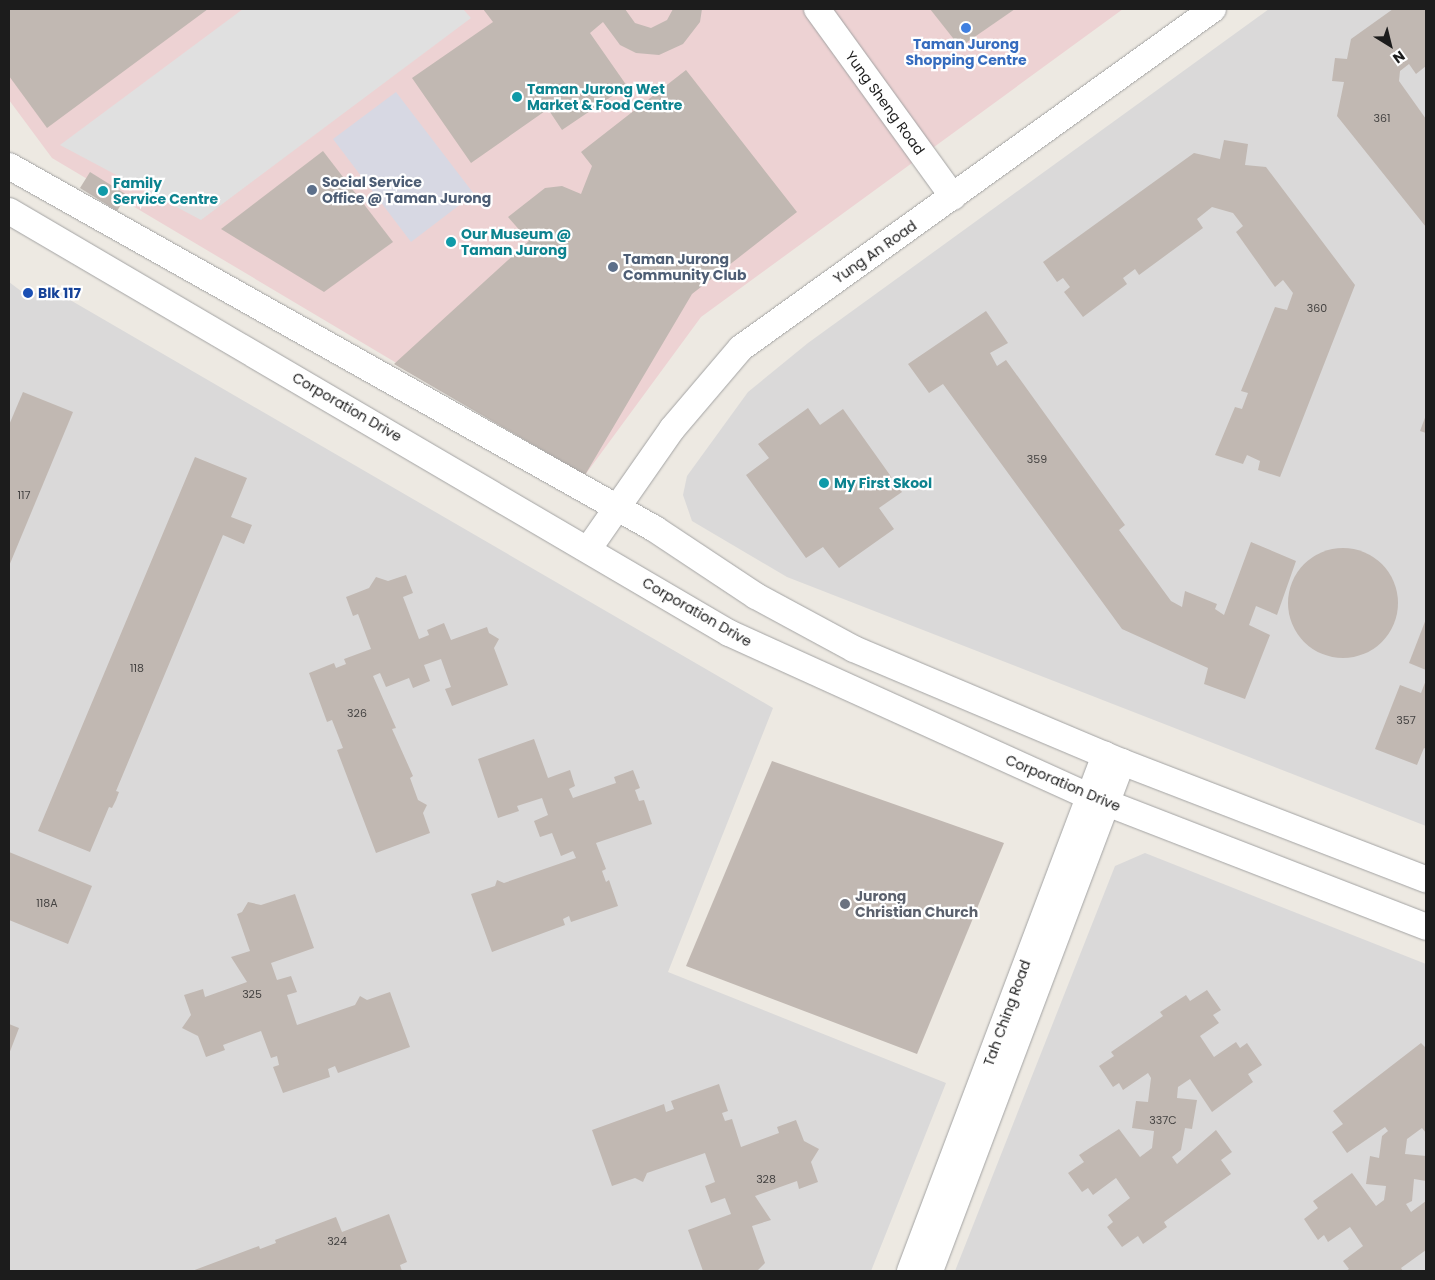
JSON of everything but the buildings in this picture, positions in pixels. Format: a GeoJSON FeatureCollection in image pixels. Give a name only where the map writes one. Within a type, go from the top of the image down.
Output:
{"type":"FeatureCollection","features":[{"type":"Feature","properties":{"kind":"street","name":"Yung Sheng Road"},"geometry":{"type":"LineString","coordinates":[[817,9],[952,197]]}},
{"type":"Feature","properties":{"kind":"street","name":"Yung An Road"},"geometry":{"type":"LineString","coordinates":[[589,548],[672,429],[741,348],[1213,9]]}},
{"type":"Feature","properties":{"kind":"street"},"geometry":{"type":"LineString","coordinates":[[9,166],[617,507],[655,529],[756,596],[854,649],[1114,759],[1426,879]]}},
{"type":"Feature","properties":{"kind":"street","name":"Corporation Drive"},"geometry":{"type":"LineString","coordinates":[[9,212],[589,548],[729,633],[1098,799],[1426,927]]}},
{"type":"Feature","properties":{"kind":"street","name":"Tah Ching Road"},"geometry":{"type":"LineString","coordinates":[[910,1271],[1114,759]]}},
{"type":"Feature","properties":{"kind":"street","name":"Tah Ching Road"},"geometry":{"type":"LineString","coordinates":[[930,1271],[1098,799]]}},
{"type":"Feature","properties":{"kind":"shaded area"},"geometry":{"type":"Polygon","coordinates":[[[9,9],[1123,9],[701,317],[585,475],[52,158],[9,100],[9,9]]]}},
{"type":"Feature","properties":{"kind":"shaded area"},"geometry":{"type":"Polygon","coordinates":[[[243,9],[463,9],[471,18],[201,220],[60,145],[243,9]]]}},
{"type":"Feature","properties":{"kind":"shaded area"},"geometry":{"type":"Polygon","coordinates":[[[1269,9],[1426,9],[1426,826],[787,577],[692,521],[683,495],[687,476],[748,392],[808,343],[1269,9]]]}},
{"type":"Feature","properties":{"kind":"shaded area"},"geometry":{"type":"Polygon","coordinates":[[[396,92],[474,194],[411,242],[333,139],[396,92]]]}},
{"type":"Feature","properties":{"kind":"shaded area"},"geometry":{"type":"Polygon","coordinates":[[[9,282],[21,291],[65,297],[773,708],[668,972],[946,1083],[871,1271],[9,1271],[9,282]]]}},
{"type":"Feature","properties":{"kind":"shaded area"},"geometry":{"type":"Polygon","coordinates":[[[1145,853],[1426,964],[1426,1271],[955,1271],[1115,866],[1145,853]]]}},
{"type":"Feature","properties":{"kind":"place","name":"Taman Jurong Shopping Centre"},"geometry":{"type":"Point","coordinates":[966,28]}},
{"type":"Feature","properties":{"kind":"place","name":"Taman Jurong Wet Market & Food Centre"},"geometry":{"type":"Point","coordinates":[517,97]}},
{"type":"Feature","properties":{"kind":"place","name":"Social Service Office @ Taman Jurong"},"geometry":{"type":"Point","coordinates":[312,190]}},
{"type":"Feature","properties":{"kind":"place","name":"Family Service Centre"},"geometry":{"type":"Point","coordinates":[103,191]}},
{"type":"Feature","properties":{"kind":"place","name":"Our Museum @ Taman Jurong"},"geometry":{"type":"Point","coordinates":[451,242]}},
{"type":"Feature","properties":{"kind":"place","name":"Taman Jurong Community Club"},"geometry":{"type":"Point","coordinates":[613,267]}},
{"type":"Feature","properties":{"kind":"place","name":"Blk 117"},"geometry":{"type":"Point","coordinates":[28,293]}},
{"type":"Feature","properties":{"kind":"place","name":"My First Skool"},"geometry":{"type":"Point","coordinates":[824,483]}},
{"type":"Feature","properties":{"kind":"place","name":"Jurong Christian Church"},"geometry":{"type":"Point","coordinates":[845,904]}}]}
